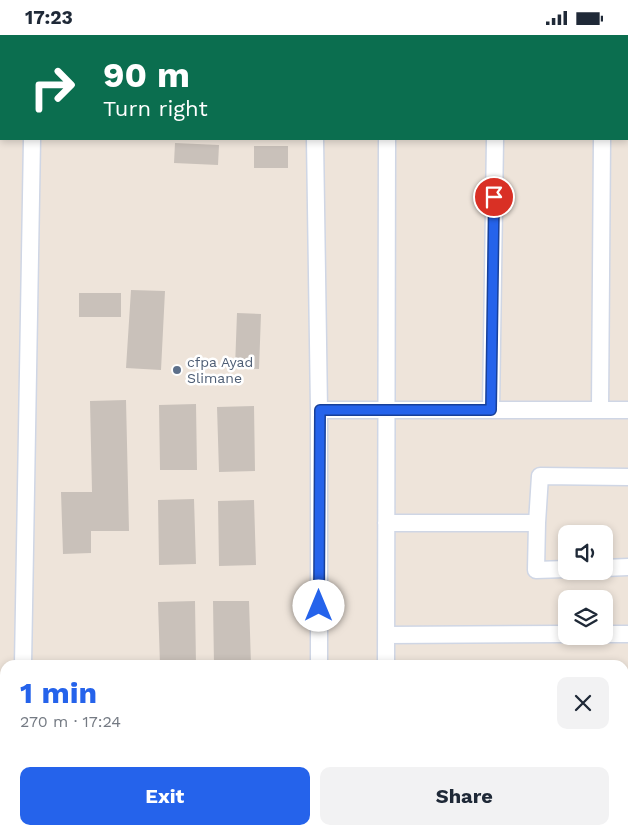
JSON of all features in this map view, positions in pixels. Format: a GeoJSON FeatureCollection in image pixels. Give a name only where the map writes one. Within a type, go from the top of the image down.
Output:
{"type":"FeatureCollection","features":[{"type":"Feature","properties":{"kind":"street"},"geometry":{"type":"LineString","coordinates":[[23,660],[32,140]]}},
{"type":"Feature","properties":{"kind":"street"},"geometry":{"type":"LineString","coordinates":[[315,140],[320,410],[319,660]]}},
{"type":"Feature","properties":{"kind":"street"},"geometry":{"type":"LineString","coordinates":[[386,660],[387,140]]}},
{"type":"Feature","properties":{"kind":"street"},"geometry":{"type":"LineString","coordinates":[[491,410],[495,140]]}},
{"type":"Feature","properties":{"kind":"street"},"geometry":{"type":"LineString","coordinates":[[600,409],[602,140]]}},
{"type":"Feature","properties":{"kind":"street"},"geometry":{"type":"LineString","coordinates":[[320,410],[600,409],[628,411]]}},
{"type":"Feature","properties":{"kind":"street"},"geometry":{"type":"LineString","coordinates":[[558,569],[536,570],[540,477],[628,477]]}},
{"type":"Feature","properties":{"kind":"street"},"geometry":{"type":"LineString","coordinates":[[386,523],[537,523]]}},
{"type":"Feature","properties":{"kind":"street"},"geometry":{"type":"LineString","coordinates":[[613,568],[628,567]]}},
{"type":"Feature","properties":{"kind":"street"},"geometry":{"type":"LineString","coordinates":[[386,635],[558,634]]}},
{"type":"Feature","properties":{"kind":"street"},"geometry":{"type":"LineString","coordinates":[[613,634],[628,634]]}},
{"type":"Feature","properties":{"kind":"building"},"geometry":{"type":"Polygon","coordinates":[[[175,143],[219,145],[218,165],[174,163],[175,143]]]}},
{"type":"Feature","properties":{"kind":"building"},"geometry":{"type":"Polygon","coordinates":[[[254,146],[288,146],[288,168],[254,168],[254,146]]]}},
{"type":"Feature","properties":{"kind":"building"},"geometry":{"type":"Polygon","coordinates":[[[131,290],[165,291],[161,370],[126,368],[131,290]]]}},
{"type":"Feature","properties":{"kind":"building"},"geometry":{"type":"Polygon","coordinates":[[[79,293],[121,293],[121,317],[79,317],[79,293]]]}},
{"type":"Feature","properties":{"kind":"building"},"geometry":{"type":"Polygon","coordinates":[[[237,313],[261,314],[259,369],[235,368],[237,313]]]}},
{"type":"Feature","properties":{"kind":"building"},"geometry":{"type":"Polygon","coordinates":[[[126,400],[129,531],[91,531],[91,553],[63,554],[61,492],[92,492],[90,401],[126,400]]]}},
{"type":"Feature","properties":{"kind":"building"},"geometry":{"type":"Polygon","coordinates":[[[196,404],[197,470],[160,470],[159,405],[196,404]]]}},
{"type":"Feature","properties":{"kind":"building"},"geometry":{"type":"Polygon","coordinates":[[[254,406],[255,471],[219,472],[217,407],[254,406]]]}},
{"type":"Feature","properties":{"kind":"building"},"geometry":{"type":"Polygon","coordinates":[[[194,499],[196,564],[159,565],[158,500],[194,499]]]}},
{"type":"Feature","properties":{"kind":"building"},"geometry":{"type":"Polygon","coordinates":[[[254,500],[256,565],[219,566],[218,501],[254,500]]]}},
{"type":"Feature","properties":{"kind":"building"},"geometry":{"type":"Polygon","coordinates":[[[195,601],[196,660],[160,660],[158,602],[195,601]]]}},
{"type":"Feature","properties":{"kind":"building"},"geometry":{"type":"Polygon","coordinates":[[[213,601],[249,601],[251,660],[214,660],[213,601]]]}},
{"type":"Feature","properties":{"kind":"place","name":"cfpa Ayad Slimane"},"geometry":{"type":"Point","coordinates":[177,370]}},
{"type":"Feature","properties":{"kind":"route"},"geometry":{"type":"LineString","coordinates":[[319,606],[320,410],[491,410],[494,197]]}}]}
